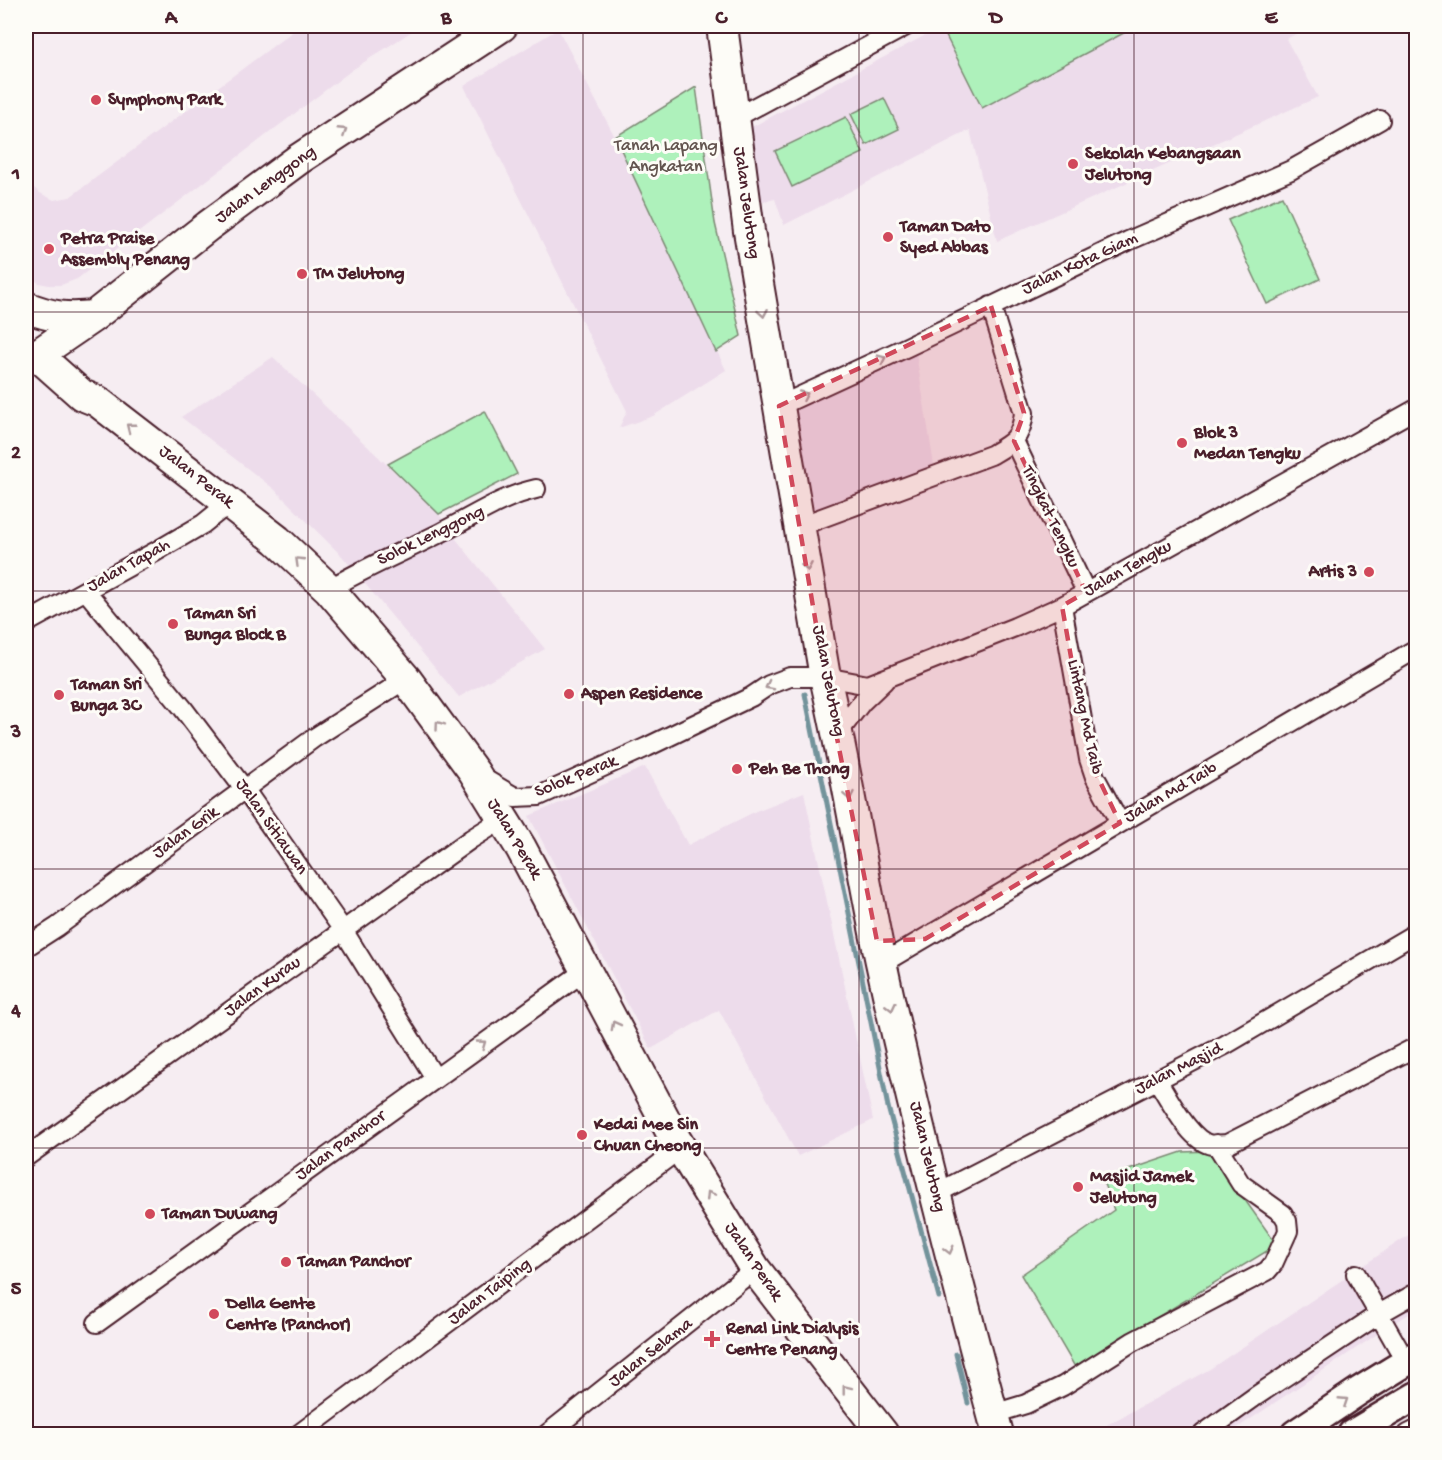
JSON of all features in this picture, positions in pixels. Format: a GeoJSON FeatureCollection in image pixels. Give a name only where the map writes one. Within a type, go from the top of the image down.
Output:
{"type":"FeatureCollection","features":[{"type":"Feature","properties":{"kind":"main road","name":"Jalan Lenggong"},"geometry":{"type":"LineString","coordinates":[[35,352],[94,316],[208,226],[299,159],[502,26]]}},
{"type":"Feature","properties":{"kind":"main road"},"geometry":{"type":"LineString","coordinates":[[713,26],[742,246],[753,255]]}},
{"type":"Feature","properties":{"kind":"main road","name":"Jalan Jelutong"},"geometry":{"type":"LineString","coordinates":[[722,26],[753,255],[825,676],[838,733],[879,953],[935,1194],[996,1429]]}},
{"type":"Feature","properties":{"kind":"main road"},"geometry":{"type":"LineString","coordinates":[[26,307],[40,313],[67,318],[94,316]]}},
{"type":"Feature","properties":{"kind":"main road","name":"Jalan Perak"},"geometry":{"type":"LineString","coordinates":[[35,352],[82,395],[97,401],[277,540],[328,589],[406,679],[474,772],[503,819],[546,893],[681,1148],[755,1269],[883,1434]]}},
{"type":"Feature","properties":{"kind":"main road"},"geometry":{"type":"LineString","coordinates":[[1295,1434],[1411,1359]]}},
{"type":"Feature","properties":{"kind":"main road"},"geometry":{"type":"LineString","coordinates":[[1352,1434],[1416,1396]]}},
{"type":"Feature","properties":{"kind":"street"},"geometry":{"type":"LineString","coordinates":[[733,120],[906,26]]}},
{"type":"Feature","properties":{"kind":"street","name":"Jalan Kota Giam"},"geometry":{"type":"LineString","coordinates":[[779,406],[1128,241],[1291,170],[1380,120]]}},
{"type":"Feature","properties":{"kind":"street"},"geometry":{"type":"LineString","coordinates":[[800,526],[991,456],[1014,441],[1022,427],[1024,413],[991,306]]}},
{"type":"Feature","properties":{"kind":"street","name":"Jalan Tengku"},"geometry":{"type":"LineString","coordinates":[[825,676],[868,685],[1062,606],[1416,410]]}},
{"type":"Feature","properties":{"kind":"street","name":"Tingkat Tengku"},"geometry":{"type":"LineString","coordinates":[[1014,441],[1086,592]]}},
{"type":"Feature","properties":{"kind":"street","name":"Solok Lenggong"},"geometry":{"type":"LineString","coordinates":[[328,589],[368,566],[514,495],[536,489]]}},
{"type":"Feature","properties":{"kind":"street","name":"Jalan Tapah"},"geometry":{"type":"LineString","coordinates":[[26,623],[203,524],[229,502]]}},
{"type":"Feature","properties":{"kind":"street","name":"Jalan Sitiawan"},"geometry":{"type":"LineString","coordinates":[[86,591],[182,706],[245,790],[343,930],[435,1078]]}},
{"type":"Feature","properties":{"kind":"street","name":"Lintang Md Taib"},"geometry":{"type":"LineString","coordinates":[[1062,606],[1092,769],[1120,823]]}},
{"type":"Feature","properties":{"kind":"street","name":"Jalan Md Taib"},"geometry":{"type":"LineString","coordinates":[[879,953],[896,942],[909,938],[925,939],[1416,649]]}},
{"type":"Feature","properties":{"kind":"street"},"geometry":{"type":"LineString","coordinates":[[838,733],[862,702],[893,674]]}},
{"type":"Feature","properties":{"kind":"street","name":"Solok Perak"},"geometry":{"type":"LineString","coordinates":[[474,772],[515,797],[538,796],[647,747],[751,697],[769,685],[790,677],[825,676]]}},
{"type":"Feature","properties":{"kind":"street","name":"Jalan Grik"},"geometry":{"type":"LineString","coordinates":[[26,947],[57,927],[314,738],[406,679]]}},
{"type":"Feature","properties":{"kind":"street","name":"Jalan Kurau"},"geometry":{"type":"LineString","coordinates":[[26,1156],[503,819]]}},
{"type":"Feature","properties":{"kind":"street","name":"Jalan Masjid"},"geometry":{"type":"LineString","coordinates":[[935,1194],[1225,1045],[1416,933]]}},
{"type":"Feature","properties":{"kind":"street","name":"Jalan Panchor"},"geometry":{"type":"LineString","coordinates":[[98,1323],[586,970]]}},
{"type":"Feature","properties":{"kind":"street"},"geometry":{"type":"LineString","coordinates":[[1157,1080],[1192,1134],[1200,1141],[1227,1144],[1416,1047]]}},
{"type":"Feature","properties":{"kind":"street"},"geometry":{"type":"LineString","coordinates":[[996,1429],[1026,1404],[1063,1386],[1132,1342],[1267,1271],[1273,1264],[1288,1230],[1287,1221],[1283,1214],[1241,1185],[1216,1144]]}},
{"type":"Feature","properties":{"kind":"street","name":"Jalan Taiping"},"geometry":{"type":"LineString","coordinates":[[299,1434],[681,1148]]}},
{"type":"Feature","properties":{"kind":"street","name":"Jalan Selama"},"geometry":{"type":"LineString","coordinates":[[547,1434],[755,1269]]}},
{"type":"Feature","properties":{"kind":"street"},"geometry":{"type":"LineString","coordinates":[[1356,1274],[1379,1314],[1411,1359]]}},
{"type":"Feature","properties":{"kind":"street"},"geometry":{"type":"LineString","coordinates":[[1203,1434],[1379,1314],[1416,1293]]}},
{"type":"Feature","properties":{"kind":"street"},"geometry":{"type":"LineString","coordinates":[[1408,1434],[1416,1430]]}},
{"type":"Feature","properties":{"kind":"highlighted area"},"geometry":{"type":"Polygon","coordinates":[[[991,306],[1024,413],[1014,441],[1086,592],[1062,606],[1089,759],[1120,823],[925,939],[877,941],[825,677],[779,406],[991,306]]]}},
{"type":"Feature","properties":{"kind":"shaded area"},"geometry":{"type":"Polygon","coordinates":[[[300,26],[420,26],[352,70],[77,279],[61,285],[49,285],[39,283],[26,275],[26,181],[40,193],[54,200],[70,197],[300,26]]]}},
{"type":"Feature","properties":{"kind":"shaded area","name":"Sekolah Kebangsaan Jelutong"},"geometry":{"type":"Polygon","coordinates":[[[943,26],[1311,26],[1286,39],[1318,97],[997,241],[970,130],[784,225],[775,199],[761,202],[748,129],[943,26]]]}},
{"type":"Feature","properties":{"kind":"shaded area"},"geometry":{"type":"Polygon","coordinates":[[[558,29],[615,137],[726,370],[653,416],[619,428],[627,411],[464,86],[558,29]]]}},
{"type":"Feature","properties":{"kind":"shaded area"},"geometry":{"type":"Polygon","coordinates":[[[913,334],[937,484],[816,532],[793,390],[913,334]]]}},
{"type":"Feature","properties":{"kind":"shaded area"},"geometry":{"type":"Polygon","coordinates":[[[273,357],[439,514],[456,539],[545,649],[459,697],[342,556],[274,489],[181,417],[273,357]]]}},
{"type":"Feature","properties":{"kind":"shaded area"},"geometry":{"type":"Polygon","coordinates":[[[645,767],[688,845],[756,811],[804,792],[873,1120],[798,1156],[719,1010],[651,1049],[529,816],[645,767]]]}},
{"type":"Feature","properties":{"kind":"shaded area"},"geometry":{"type":"Polygon","coordinates":[[[1416,1230],[1416,1310],[1228,1434],[1090,1434],[1210,1369],[1416,1230]]]}},
{"type":"Feature","properties":{"kind":"green space"},"geometry":{"type":"Polygon","coordinates":[[[941,26],[1137,26],[982,108],[941,26]]]}},
{"type":"Feature","properties":{"kind":"green space","name":"Tanah Lapang Angkatan"},"geometry":{"type":"Polygon","coordinates":[[[696,87],[715,223],[741,336],[716,352],[615,137],[696,87]]]}},
{"type":"Feature","properties":{"kind":"green space"},"geometry":{"type":"Polygon","coordinates":[[[884,98],[899,129],[866,145],[851,114],[884,98]]]}},
{"type":"Feature","properties":{"kind":"green space"},"geometry":{"type":"Polygon","coordinates":[[[846,117],[863,153],[792,187],[775,151],[846,117]]]}},
{"type":"Feature","properties":{"kind":"green space"},"geometry":{"type":"Polygon","coordinates":[[[1282,196],[1320,279],[1267,304],[1228,220],[1282,196]]]}},
{"type":"Feature","properties":{"kind":"green space"},"geometry":{"type":"Polygon","coordinates":[[[485,411],[517,474],[439,514],[388,464],[485,411]]]}},
{"type":"Feature","properties":{"kind":"green space"},"geometry":{"type":"Polygon","coordinates":[[[1210,1151],[1277,1245],[1075,1367],[1021,1275],[1114,1210],[1102,1179],[1182,1152],[1210,1151]]]}},
{"type":"Feature","properties":{"kind":"waterway"},"geometry":{"type":"LineString","coordinates":[[805,694],[888,1107],[939,1297]]}},
{"type":"Feature","properties":{"kind":"waterway"},"geometry":{"type":"LineString","coordinates":[[956,1354],[968,1403]]}},
{"type":"Feature","properties":{"kind":"place","name":"Symphony Park"},"geometry":{"type":"Point","coordinates":[96,100]}},
{"type":"Feature","properties":{"kind":"place","name":"Sekolah Kebangsaan Jelutong"},"geometry":{"type":"Point","coordinates":[1073,164]}},
{"type":"Feature","properties":{"kind":"place","name":"Taman Dato Syed Abbas"},"geometry":{"type":"Point","coordinates":[888,237]}},
{"type":"Feature","properties":{"kind":"place","name":"Petra Praise Assembly Penang"},"geometry":{"type":"Point","coordinates":[49,249]}},
{"type":"Feature","properties":{"kind":"place","name":"TM Jelutong"},"geometry":{"type":"Point","coordinates":[302,274]}},
{"type":"Feature","properties":{"kind":"place","name":"Blok 3 Medan Tengku"},"geometry":{"type":"Point","coordinates":[1182,443]}},
{"type":"Feature","properties":{"kind":"place","name":"Artis 3"},"geometry":{"type":"Point","coordinates":[1369,572]}},
{"type":"Feature","properties":{"kind":"place","name":"Taman Sri Bunga Block B"},"geometry":{"type":"Point","coordinates":[173,624]}},
{"type":"Feature","properties":{"kind":"place","name":"Aspen Residence"},"geometry":{"type":"Point","coordinates":[569,694]}},
{"type":"Feature","properties":{"kind":"place","name":"Taman Sri Bunga 3C"},"geometry":{"type":"Point","coordinates":[59,695]}},
{"type":"Feature","properties":{"kind":"place","name":"Peh Be Thong"},"geometry":{"type":"Point","coordinates":[737,769]}},
{"type":"Feature","properties":{"kind":"place","name":"Kedai Mee Sin Chuan Cheong"},"geometry":{"type":"Point","coordinates":[582,1135]}},
{"type":"Feature","properties":{"kind":"place","name":"Masjid Jamek Jelutong"},"geometry":{"type":"Point","coordinates":[1078,1187]}},
{"type":"Feature","properties":{"kind":"place","name":"Taman Duwang"},"geometry":{"type":"Point","coordinates":[150,1214]}},
{"type":"Feature","properties":{"kind":"place","name":"Taman Panchor"},"geometry":{"type":"Point","coordinates":[286,1262]}},
{"type":"Feature","properties":{"kind":"place","name":"Della Gente Centre (Panchor)"},"geometry":{"type":"Point","coordinates":[214,1314]}},
{"type":"Feature","properties":{"kind":"place","name":"Renal Link Dialysis Centre Penang"},"geometry":{"type":"Point","coordinates":[712,1339]}}]}
